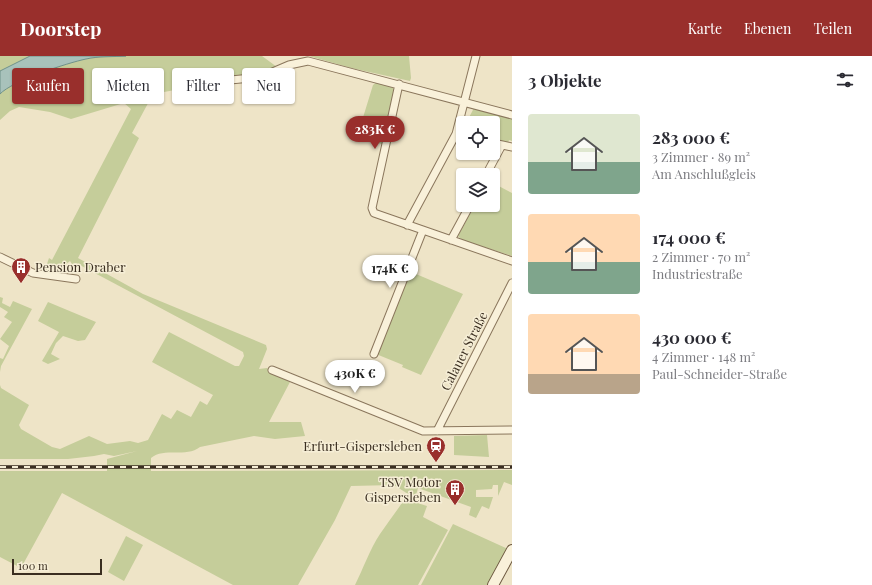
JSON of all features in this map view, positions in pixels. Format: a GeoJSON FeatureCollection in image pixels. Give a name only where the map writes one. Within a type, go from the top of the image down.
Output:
{"type":"FeatureCollection","features":[{"type":"Feature","properties":{"kind":"street"},"geometry":{"type":"LineString","coordinates":[[463,116],[476,56]]}},
{"type":"Feature","properties":{"kind":"street"},"geometry":{"type":"LineString","coordinates":[[234,80],[261,77],[289,65],[308,61],[512,115]]}},
{"type":"Feature","properties":{"kind":"street"},"geometry":{"type":"LineString","coordinates":[[399,84],[372,208],[374,213],[512,261]]}},
{"type":"Feature","properties":{"kind":"street"},"geometry":{"type":"LineString","coordinates":[[407,225],[456,142]]}},
{"type":"Feature","properties":{"kind":"street"},"geometry":{"type":"LineString","coordinates":[[490,168],[502,145],[512,147]]}},
{"type":"Feature","properties":{"kind":"street"},"geometry":{"type":"LineString","coordinates":[[451,240],[466,212]]}},
{"type":"Feature","properties":{"kind":"street"},"geometry":{"type":"LineString","coordinates":[[374,354],[423,230]]}},
{"type":"Feature","properties":{"kind":"street"},"geometry":{"type":"LineString","coordinates":[[0,257],[33,273],[76,279]]}},
{"type":"Feature","properties":{"kind":"street","name":"Calauer Straße"},"geometry":{"type":"LineString","coordinates":[[436,430],[512,283]]}},
{"type":"Feature","properties":{"kind":"street"},"geometry":{"type":"LineString","coordinates":[[272,370],[423,432],[436,430],[510,430],[512,422]]}},
{"type":"Feature","properties":{"kind":"street"},"geometry":{"type":"LineString","coordinates":[[493,585],[512,550]]}},
{"type":"Feature","properties":{"kind":"green space"},"geometry":{"type":"Polygon","coordinates":[[[0,56],[30,56],[0,71],[0,56]]]}},
{"type":"Feature","properties":{"kind":"green space"},"geometry":{"type":"Polygon","coordinates":[[[262,56],[277,67],[242,68],[242,77],[234,77],[234,68],[172,68],[172,91],[164,92],[164,68],[92,68],[92,104],[121,104],[71,119],[50,112],[19,107],[10,111],[0,120],[0,94],[12,86],[12,104],[84,104],[84,68],[54,68],[77,61],[101,57],[262,56]]]}},
{"type":"Feature","properties":{"kind":"green space"},"geometry":{"type":"Polygon","coordinates":[[[309,56],[409,56],[411,78],[410,81],[351,68],[309,56]]]}},
{"type":"Feature","properties":{"kind":"green space"},"geometry":{"type":"Polygon","coordinates":[[[377,82],[392,86],[394,89],[385,145],[357,137],[373,85],[377,82]]]}},
{"type":"Feature","properties":{"kind":"green space"},"geometry":{"type":"Polygon","coordinates":[[[125,104],[148,104],[132,133],[139,138],[78,258],[143,294],[266,345],[267,349],[259,369],[267,368],[270,372],[290,382],[269,422],[301,422],[305,436],[275,439],[254,436],[200,447],[188,452],[162,453],[151,458],[151,471],[512,470],[512,485],[504,482],[498,496],[498,485],[493,485],[492,489],[476,490],[476,497],[493,497],[489,509],[482,506],[476,518],[469,515],[471,507],[418,488],[414,502],[427,506],[423,517],[448,530],[418,585],[355,585],[376,540],[408,494],[394,485],[351,486],[335,520],[298,585],[233,585],[62,493],[21,568],[0,557],[0,471],[107,471],[107,459],[137,451],[114,456],[104,454],[68,459],[0,459],[0,385],[1,388],[29,405],[19,425],[21,429],[52,447],[60,449],[89,436],[107,444],[130,441],[138,443],[148,440],[162,414],[171,419],[177,410],[191,417],[200,401],[207,405],[213,395],[152,362],[169,332],[235,366],[239,366],[244,356],[243,352],[76,263],[72,264],[70,261],[53,274],[44,273],[49,258],[52,260],[131,109],[125,104]]]}},
{"type":"Feature","properties":{"kind":"green space"},"geometry":{"type":"Polygon","coordinates":[[[474,108],[512,118],[512,141],[509,140],[508,143],[500,141],[500,116],[470,116],[474,108]]]}},
{"type":"Feature","properties":{"kind":"green space"},"geometry":{"type":"Polygon","coordinates":[[[500,187],[512,193],[512,256],[462,240],[458,236],[471,212],[500,212],[500,187]]]}},
{"type":"Feature","properties":{"kind":"green space"},"geometry":{"type":"Polygon","coordinates":[[[409,271],[463,294],[421,375],[402,367],[403,365],[376,354],[409,271]]]}},
{"type":"Feature","properties":{"kind":"green space"},"geometry":{"type":"Polygon","coordinates":[[[0,297],[3,298],[2,303],[10,307],[13,301],[32,309],[1,366],[0,372],[0,358],[3,359],[9,346],[0,339],[12,322],[4,317],[8,312],[0,307],[0,297]]]}},
{"type":"Feature","properties":{"kind":"green space"},"geometry":{"type":"Polygon","coordinates":[[[48,302],[96,322],[85,340],[78,341],[63,336],[56,343],[51,354],[60,359],[48,364],[42,361],[59,332],[38,321],[48,302]]]}},
{"type":"Feature","properties":{"kind":"green space"},"geometry":{"type":"Polygon","coordinates":[[[487,435],[489,457],[454,455],[454,436],[487,435]]]}},
{"type":"Feature","properties":{"kind":"green space"},"geometry":{"type":"Polygon","coordinates":[[[453,524],[508,549],[488,585],[421,585],[453,524]]]}},
{"type":"Feature","properties":{"kind":"green space"},"geometry":{"type":"Polygon","coordinates":[[[126,536],[143,545],[124,581],[108,572],[126,536]]]}},
{"type":"Feature","properties":{"kind":"water"},"geometry":{"type":"Polygon","coordinates":[[[30,56],[126,56],[91,58],[54,68],[12,68],[12,86],[0,94],[0,71],[30,56]]]}},
{"type":"Feature","properties":{"kind":"railway"},"geometry":{"type":"LineString","coordinates":[[0,467],[512,467]]}},
{"type":"Feature","properties":{"kind":"place","name":"Pension Draber"},"geometry":{"type":"Point","coordinates":[21,284]}},
{"type":"Feature","properties":{"kind":"place","name":"Erfurt-Gispersleben"},"geometry":{"type":"Point","coordinates":[436,463]}},
{"type":"Feature","properties":{"kind":"place","name":"TSV Motor Gispersleben"},"geometry":{"type":"Point","coordinates":[455,506]}}]}
